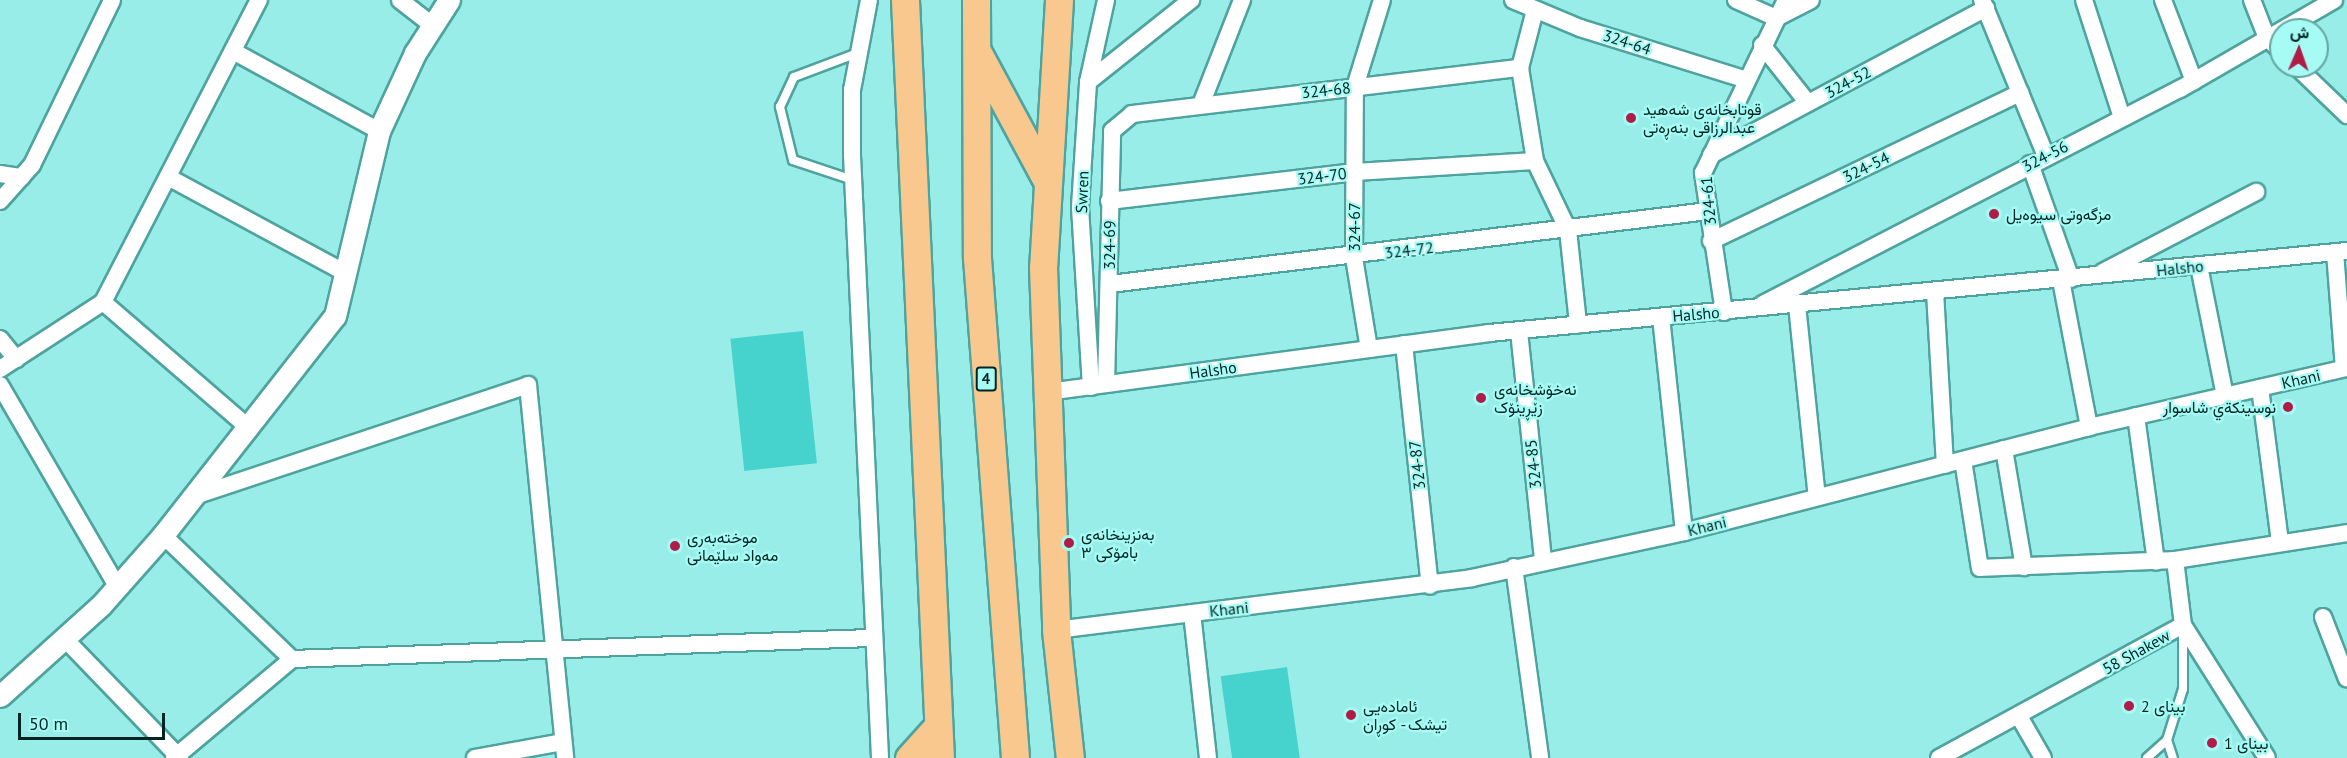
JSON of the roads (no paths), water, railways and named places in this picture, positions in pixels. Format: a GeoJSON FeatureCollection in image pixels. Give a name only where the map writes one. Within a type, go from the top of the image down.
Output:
{"type":"FeatureCollection","features":[{"type":"Feature","properties":{"kind":"highway"},"geometry":{"type":"LineString","coordinates":[[904,0],[940,758]]}},
{"type":"Feature","properties":{"kind":"highway","name":"4"},"geometry":{"type":"LineString","coordinates":[[976,0],[974,45],[977,258],[1015,758]]}},
{"type":"Feature","properties":{"kind":"highway"},"geometry":{"type":"LineString","coordinates":[[1059,0],[1047,182],[1047,392],[1056,630],[1070,758]]}},
{"type":"Feature","properties":{"kind":"highway"},"geometry":{"type":"LineString","coordinates":[[974,45],[1047,182]]}},
{"type":"Feature","properties":{"kind":"highway"},"geometry":{"type":"LineString","coordinates":[[909,758],[937,727]]}},
{"type":"Feature","properties":{"kind":"street"},"geometry":{"type":"LineString","coordinates":[[0,201],[22,177],[112,0]]}},
{"type":"Feature","properties":{"kind":"street"},"geometry":{"type":"LineString","coordinates":[[0,369],[103,302],[170,178],[259,0]]}},
{"type":"Feature","properties":{"kind":"street"},"geometry":{"type":"LineString","coordinates":[[400,0],[432,25]]}},
{"type":"Feature","properties":{"kind":"street"},"geometry":{"type":"LineString","coordinates":[[0,696],[117,586],[163,535],[335,316],[379,132],[432,25],[449,0]]}},
{"type":"Feature","properties":{"kind":"street"},"geometry":{"type":"LineString","coordinates":[[870,0],[852,90],[853,180],[871,638],[880,758]]}},
{"type":"Feature","properties":{"kind":"street","name":"Swren"},"geometry":{"type":"LineString","coordinates":[[1098,385],[1080,207],[1088,82],[1106,0]]}},
{"type":"Feature","properties":{"kind":"street"},"geometry":{"type":"LineString","coordinates":[[1088,82],[1191,0]]}},
{"type":"Feature","properties":{"kind":"street"},"geometry":{"type":"LineString","coordinates":[[1202,102],[1242,0]]}},
{"type":"Feature","properties":{"kind":"street","name":"324-67"},"geometry":{"type":"LineString","coordinates":[[1369,350],[1354,257],[1355,87],[1382,0]]}},
{"type":"Feature","properties":{"kind":"street","name":"324-64"},"geometry":{"type":"LineString","coordinates":[[1513,0],[1534,10],[1744,79]]}},
{"type":"Feature","properties":{"kind":"street"},"geometry":{"type":"LineString","coordinates":[[1736,0],[1776,18],[1811,0]]}},
{"type":"Feature","properties":{"kind":"street","name":"324-61"},"geometry":{"type":"LineString","coordinates":[[1724,312],[1711,241],[1703,173],[1744,79],[1786,0]]}},
{"type":"Feature","properties":{"kind":"street"},"geometry":{"type":"LineString","coordinates":[[2084,0],[2122,118]]}},
{"type":"Feature","properties":{"kind":"street"},"geometry":{"type":"LineString","coordinates":[[2163,0],[2194,81]]}},
{"type":"Feature","properties":{"kind":"street"},"geometry":{"type":"LineString","coordinates":[[2252,0],[2267,38]]}},
{"type":"Feature","properties":{"kind":"street","name":"324-56"},"geometry":{"type":"LineString","coordinates":[[1755,309],[2030,164],[2194,81],[2334,0]]}},
{"type":"Feature","properties":{"kind":"street"},"geometry":{"type":"LineString","coordinates":[[1984,4],[2046,156]]}},
{"type":"Feature","properties":{"kind":"street","name":"324-52"},"geometry":{"type":"LineString","coordinates":[[1711,155],[1984,4]]}},
{"type":"Feature","properties":{"kind":"street"},"geometry":{"type":"LineString","coordinates":[[1534,10],[1520,68],[1535,161],[1568,230],[1578,324]]}},
{"type":"Feature","properties":{"kind":"street"},"geometry":{"type":"LineString","coordinates":[[1762,45],[1808,103]]}},
{"type":"Feature","properties":{"kind":"street"},"geometry":{"type":"LineString","coordinates":[[233,51],[379,132]]}},
{"type":"Feature","properties":{"kind":"street","name":"324-68"},"geometry":{"type":"LineString","coordinates":[[1132,114],[1202,102],[1520,68]]}},
{"type":"Feature","properties":{"kind":"street"},"geometry":{"type":"LineString","coordinates":[[2308,78],[2347,115]]}},
{"type":"Feature","properties":{"kind":"street","name":"324-54"},"geometry":{"type":"LineString","coordinates":[[1711,241],[2020,93]]}},
{"type":"Feature","properties":{"kind":"street","name":"324-69"},"geometry":{"type":"LineString","coordinates":[[1098,385],[1110,284],[1109,201],[1112,131],[1132,114]]}},
{"type":"Feature","properties":{"kind":"street","name":"324-70"},"geometry":{"type":"LineString","coordinates":[[1109,201],[1354,172],[1535,161]]}},
{"type":"Feature","properties":{"kind":"street"},"geometry":{"type":"LineString","coordinates":[[2030,164],[2066,280],[2089,427]]}},
{"type":"Feature","properties":{"kind":"street"},"geometry":{"type":"LineString","coordinates":[[0,174],[22,177]]}},
{"type":"Feature","properties":{"kind":"street"},"geometry":{"type":"LineString","coordinates":[[170,178],[344,272]]}},
{"type":"Feature","properties":{"kind":"street"},"geometry":{"type":"LineString","coordinates":[[2093,277],[2256,192]]}},
{"type":"Feature","properties":{"kind":"street","name":"324-72"},"geometry":{"type":"LineString","coordinates":[[1110,284],[1354,257],[1708,211]]}},
{"type":"Feature","properties":{"kind":"street"},"geometry":{"type":"LineString","coordinates":[[2341,252],[2345,368]]}},
{"type":"Feature","properties":{"kind":"street","name":"Halsho"},"geometry":{"type":"LineString","coordinates":[[1047,392],[1518,330],[2066,280],[2341,252]]}},
{"type":"Feature","properties":{"kind":"street"},"geometry":{"type":"LineString","coordinates":[[2199,266],[2225,396]]}},
{"type":"Feature","properties":{"kind":"street"},"geometry":{"type":"LineString","coordinates":[[1935,292],[1945,465]]}},
{"type":"Feature","properties":{"kind":"street"},"geometry":{"type":"LineString","coordinates":[[103,302],[249,428]]}},
{"type":"Feature","properties":{"kind":"street"},"geometry":{"type":"LineString","coordinates":[[1797,305],[1817,497]]}},
{"type":"Feature","properties":{"kind":"street"},"geometry":{"type":"LineString","coordinates":[[1661,318],[1684,531]]}},
{"type":"Feature","properties":{"kind":"street","name":"324-85"},"geometry":{"type":"LineString","coordinates":[[1518,330],[1543,561]]}},
{"type":"Feature","properties":{"kind":"street"},"geometry":{"type":"LineString","coordinates":[[0,339],[16,360]]}},
{"type":"Feature","properties":{"kind":"street","name":"324-87"},"geometry":{"type":"LineString","coordinates":[[1404,345],[1430,586]]}},
{"type":"Feature","properties":{"kind":"street","name":"Khani"},"geometry":{"type":"LineString","coordinates":[[1056,630],[1430,586],[1684,531],[2089,427],[2345,368]]}},
{"type":"Feature","properties":{"kind":"street"},"geometry":{"type":"LineString","coordinates":[[0,385],[117,586]]}},
{"type":"Feature","properties":{"kind":"street"},"geometry":{"type":"LineString","coordinates":[[192,497],[528,385],[558,652],[564,750],[475,758]]}},
{"type":"Feature","properties":{"kind":"street"},"geometry":{"type":"LineString","coordinates":[[2260,388],[2280,541]]}},
{"type":"Feature","properties":{"kind":"street"},"geometry":{"type":"LineString","coordinates":[[2136,416],[2156,562]]}},
{"type":"Feature","properties":{"kind":"street"},"geometry":{"type":"LineString","coordinates":[[2004,448],[2024,567]]}},
{"type":"Feature","properties":{"kind":"street"},"geometry":{"type":"LineString","coordinates":[[1963,460],[1980,568],[2156,562],[2280,541],[2347,533]]}},
{"type":"Feature","properties":{"kind":"street"},"geometry":{"type":"LineString","coordinates":[[163,535],[292,659]]}},
{"type":"Feature","properties":{"kind":"street","name":"58 Shakew"},"geometry":{"type":"LineString","coordinates":[[1939,758],[2020,718],[2183,626],[2175,560]]}},
{"type":"Feature","properties":{"kind":"street"},"geometry":{"type":"LineString","coordinates":[[1514,567],[1540,758]]}},
{"type":"Feature","properties":{"kind":"street"},"geometry":{"type":"LineString","coordinates":[[1192,613],[1208,758]]}},
{"type":"Feature","properties":{"kind":"street"},"geometry":{"type":"LineString","coordinates":[[2323,617],[2347,680]]}},
{"type":"Feature","properties":{"kind":"street"},"geometry":{"type":"LineString","coordinates":[[2183,626],[2267,758]]}},
{"type":"Feature","properties":{"kind":"street"},"geometry":{"type":"LineString","coordinates":[[64,638],[178,756],[292,659],[558,652],[871,638]]}},
{"type":"Feature","properties":{"kind":"street"},"geometry":{"type":"LineString","coordinates":[[2020,718],[2043,758]]}},
{"type":"Feature","properties":{"kind":"lane"},"geometry":{"type":"LineString","coordinates":[[853,180],[793,160],[780,106],[794,77],[858,53]]}},
{"type":"Feature","properties":{"kind":"lane"},"geometry":{"type":"LineString","coordinates":[[2147,758],[2167,740],[2183,689],[2183,626]]}},
{"type":"Feature","properties":{"kind":"lane"},"geometry":{"type":"LineString","coordinates":[[2167,740],[2173,758]]}},
{"type":"Feature","properties":{"kind":"place","name":"قوتابخانەی شەهید عبدالرزاقی بنەڕەتی"},"geometry":{"type":"Point","coordinates":[1631,118]}},
{"type":"Feature","properties":{"kind":"place","name":"مزگەوتی سیوەیل"},"geometry":{"type":"Point","coordinates":[1994,214]}},
{"type":"Feature","properties":{"kind":"place","name":"نەخۆشخانەی زێڕینۆک"},"geometry":{"type":"Point","coordinates":[1481,398]}},
{"type":"Feature","properties":{"kind":"place","name":"نوسينكةي شاسوار"},"geometry":{"type":"Point","coordinates":[2288,407]}},
{"type":"Feature","properties":{"kind":"place","name":"بەنزینخانەی بامۆکی ٣"},"geometry":{"type":"Point","coordinates":[1069,543]}},
{"type":"Feature","properties":{"kind":"place","name":"موختەبەری مەواد سلێمانی"},"geometry":{"type":"Point","coordinates":[675,546]}},
{"type":"Feature","properties":{"kind":"place","name":"بيناى 2"},"geometry":{"type":"Point","coordinates":[2129,706]}},
{"type":"Feature","properties":{"kind":"place","name":"ئامادەیی تیشک - کوڕان"},"geometry":{"type":"Point","coordinates":[1351,715]}},
{"type":"Feature","properties":{"kind":"place","name":"بيناى 1"},"geometry":{"type":"Point","coordinates":[2212,743]}}]}
